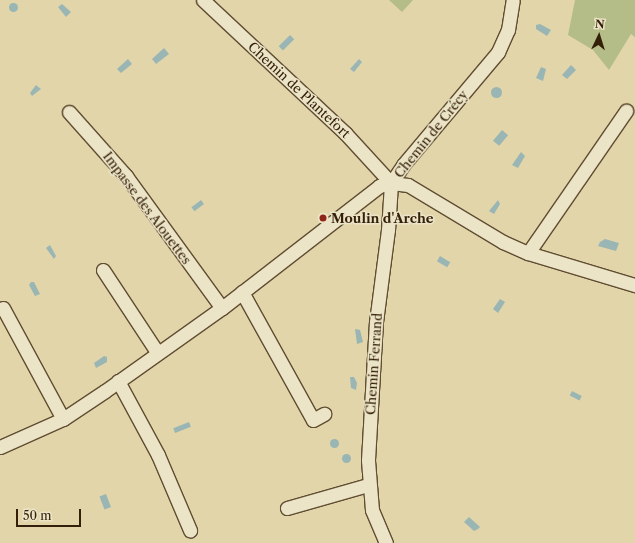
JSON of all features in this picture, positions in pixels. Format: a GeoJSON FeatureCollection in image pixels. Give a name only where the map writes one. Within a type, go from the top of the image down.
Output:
{"type":"FeatureCollection","features":[{"type":"Feature","properties":{"kind":"street","name":"Chemin de Plantefort"},"geometry":{"type":"LineString","coordinates":[[203,0],[345,133],[391,183]]}},
{"type":"Feature","properties":{"kind":"street","name":"Chemin de Crécy"},"geometry":{"type":"LineString","coordinates":[[0,447],[63,419],[222,308],[379,186],[391,183],[403,165],[498,52],[508,30],[514,0]]}},
{"type":"Feature","properties":{"kind":"street"},"geometry":{"type":"LineString","coordinates":[[528,253],[626,111]]}},
{"type":"Feature","properties":{"kind":"street","name":"Impasse des Alouettes"},"geometry":{"type":"LineString","coordinates":[[69,112],[126,176],[222,308]]}},
{"type":"Feature","properties":{"kind":"street"},"geometry":{"type":"LineString","coordinates":[[391,183],[408,185],[503,242],[528,253],[635,285]]}},
{"type":"Feature","properties":{"kind":"street","name":"Chemin Ferrand"},"geometry":{"type":"LineString","coordinates":[[386,543],[376,523],[368,485],[376,322],[388,230],[391,183]]}},
{"type":"Feature","properties":{"kind":"street"},"geometry":{"type":"LineString","coordinates":[[103,270],[157,352]]}},
{"type":"Feature","properties":{"kind":"street"},"geometry":{"type":"LineString","coordinates":[[242,292],[313,420],[324,414]]}},
{"type":"Feature","properties":{"kind":"street"},"geometry":{"type":"LineString","coordinates":[[3,308],[63,419]]}},
{"type":"Feature","properties":{"kind":"street"},"geometry":{"type":"LineString","coordinates":[[118,381],[158,455],[190,530]]}},
{"type":"Feature","properties":{"kind":"street"},"geometry":{"type":"LineString","coordinates":[[287,508],[368,485]]}},
{"type":"Feature","properties":{"kind":"green space"},"geometry":{"type":"Polygon","coordinates":[[[389,0],[413,0],[402,12],[389,0]]]}},
{"type":"Feature","properties":{"kind":"green space"},"geometry":{"type":"Polygon","coordinates":[[[575,0],[635,0],[635,37],[631,34],[609,70],[593,50],[568,35],[575,0]]]}},
{"type":"Feature","properties":{"kind":"water"},"geometry":{"type":"Polygon","coordinates":[[[11,3],[15,3],[17,7],[15,11],[11,11],[9,9],[9,5],[11,3]]]}},
{"type":"Feature","properties":{"kind":"water"},"geometry":{"type":"Polygon","coordinates":[[[62,4],[71,12],[66,17],[58,7],[62,4]]]}},
{"type":"Feature","properties":{"kind":"water"},"geometry":{"type":"Polygon","coordinates":[[[540,24],[551,30],[547,36],[536,29],[536,25],[540,24]]]}},
{"type":"Feature","properties":{"kind":"water"},"geometry":{"type":"Polygon","coordinates":[[[290,35],[294,39],[283,51],[279,46],[290,35]]]}},
{"type":"Feature","properties":{"kind":"water"},"geometry":{"type":"Polygon","coordinates":[[[164,48],[169,54],[156,64],[152,59],[164,48]]]}},
{"type":"Feature","properties":{"kind":"water"},"geometry":{"type":"Polygon","coordinates":[[[128,59],[132,64],[121,73],[117,69],[128,59]]]}},
{"type":"Feature","properties":{"kind":"water"},"geometry":{"type":"Polygon","coordinates":[[[359,59],[362,62],[354,72],[350,69],[359,59]]]}},
{"type":"Feature","properties":{"kind":"water"},"geometry":{"type":"Polygon","coordinates":[[[571,65],[576,70],[567,79],[562,75],[571,65]]]}},
{"type":"Feature","properties":{"kind":"water"},"geometry":{"type":"Polygon","coordinates":[[[541,67],[546,69],[543,81],[536,78],[541,67]]]}},
{"type":"Feature","properties":{"kind":"water"},"geometry":{"type":"Polygon","coordinates":[[[36,85],[41,89],[32,96],[30,93],[36,85]]]}},
{"type":"Feature","properties":{"kind":"water"},"geometry":{"type":"Polygon","coordinates":[[[494,87],[498,87],[500,88],[500,96],[494,97],[491,94],[491,90],[494,87]]]}},
{"type":"Feature","properties":{"kind":"water"},"geometry":{"type":"Polygon","coordinates":[[[502,130],[508,135],[499,146],[493,141],[502,130]]]}},
{"type":"Feature","properties":{"kind":"water"},"geometry":{"type":"Polygon","coordinates":[[[521,152],[525,156],[518,168],[512,165],[521,152]]]}},
{"type":"Feature","properties":{"kind":"water"},"geometry":{"type":"Polygon","coordinates":[[[201,200],[204,204],[194,211],[191,207],[201,200]]]}},
{"type":"Feature","properties":{"kind":"water"},"geometry":{"type":"Polygon","coordinates":[[[498,200],[500,204],[494,214],[489,211],[498,200]]]}},
{"type":"Feature","properties":{"kind":"water"},"geometry":{"type":"Polygon","coordinates":[[[605,239],[619,243],[616,251],[598,246],[600,242],[605,239]]]}},
{"type":"Feature","properties":{"kind":"water"},"geometry":{"type":"Polygon","coordinates":[[[50,245],[56,256],[54,259],[46,248],[50,245]]]}},
{"type":"Feature","properties":{"kind":"water"},"geometry":{"type":"Polygon","coordinates":[[[440,256],[450,262],[447,267],[437,261],[440,256]]]}},
{"type":"Feature","properties":{"kind":"water"},"geometry":{"type":"Polygon","coordinates":[[[31,282],[34,282],[40,294],[35,296],[29,285],[31,282]]]}},
{"type":"Feature","properties":{"kind":"water"},"geometry":{"type":"Polygon","coordinates":[[[500,299],[505,302],[498,313],[493,309],[500,299]]]}},
{"type":"Feature","properties":{"kind":"water"},"geometry":{"type":"Polygon","coordinates":[[[355,329],[360,330],[363,342],[357,344],[355,329]]]}},
{"type":"Feature","properties":{"kind":"water"},"geometry":{"type":"Polygon","coordinates":[[[104,356],[107,357],[107,362],[96,368],[94,363],[104,356]]]}},
{"type":"Feature","properties":{"kind":"water"},"geometry":{"type":"Polygon","coordinates":[[[350,377],[354,377],[357,383],[356,390],[351,388],[350,377]]]}},
{"type":"Feature","properties":{"kind":"water"},"geometry":{"type":"Polygon","coordinates":[[[572,391],[582,396],[580,400],[570,395],[572,391]]]}},
{"type":"Feature","properties":{"kind":"water"},"geometry":{"type":"Polygon","coordinates":[[[189,422],[191,427],[175,433],[173,428],[189,422]]]}},
{"type":"Feature","properties":{"kind":"water"},"geometry":{"type":"Polygon","coordinates":[[[334,438],[339,443],[334,448],[329,443],[334,438]]]}},
{"type":"Feature","properties":{"kind":"water"},"geometry":{"type":"Polygon","coordinates":[[[346,453],[351,458],[346,463],[341,458],[346,453]]]}},
{"type":"Feature","properties":{"kind":"water"},"geometry":{"type":"Polygon","coordinates":[[[106,494],[111,507],[104,510],[99,497],[106,494]]]}},
{"type":"Feature","properties":{"kind":"water"},"geometry":{"type":"Polygon","coordinates":[[[469,517],[480,527],[478,529],[474,531],[464,522],[469,517]]]}},
{"type":"Feature","properties":{"kind":"place","name":"Moulin d'Arche"},"geometry":{"type":"Point","coordinates":[323,218]}}]}
